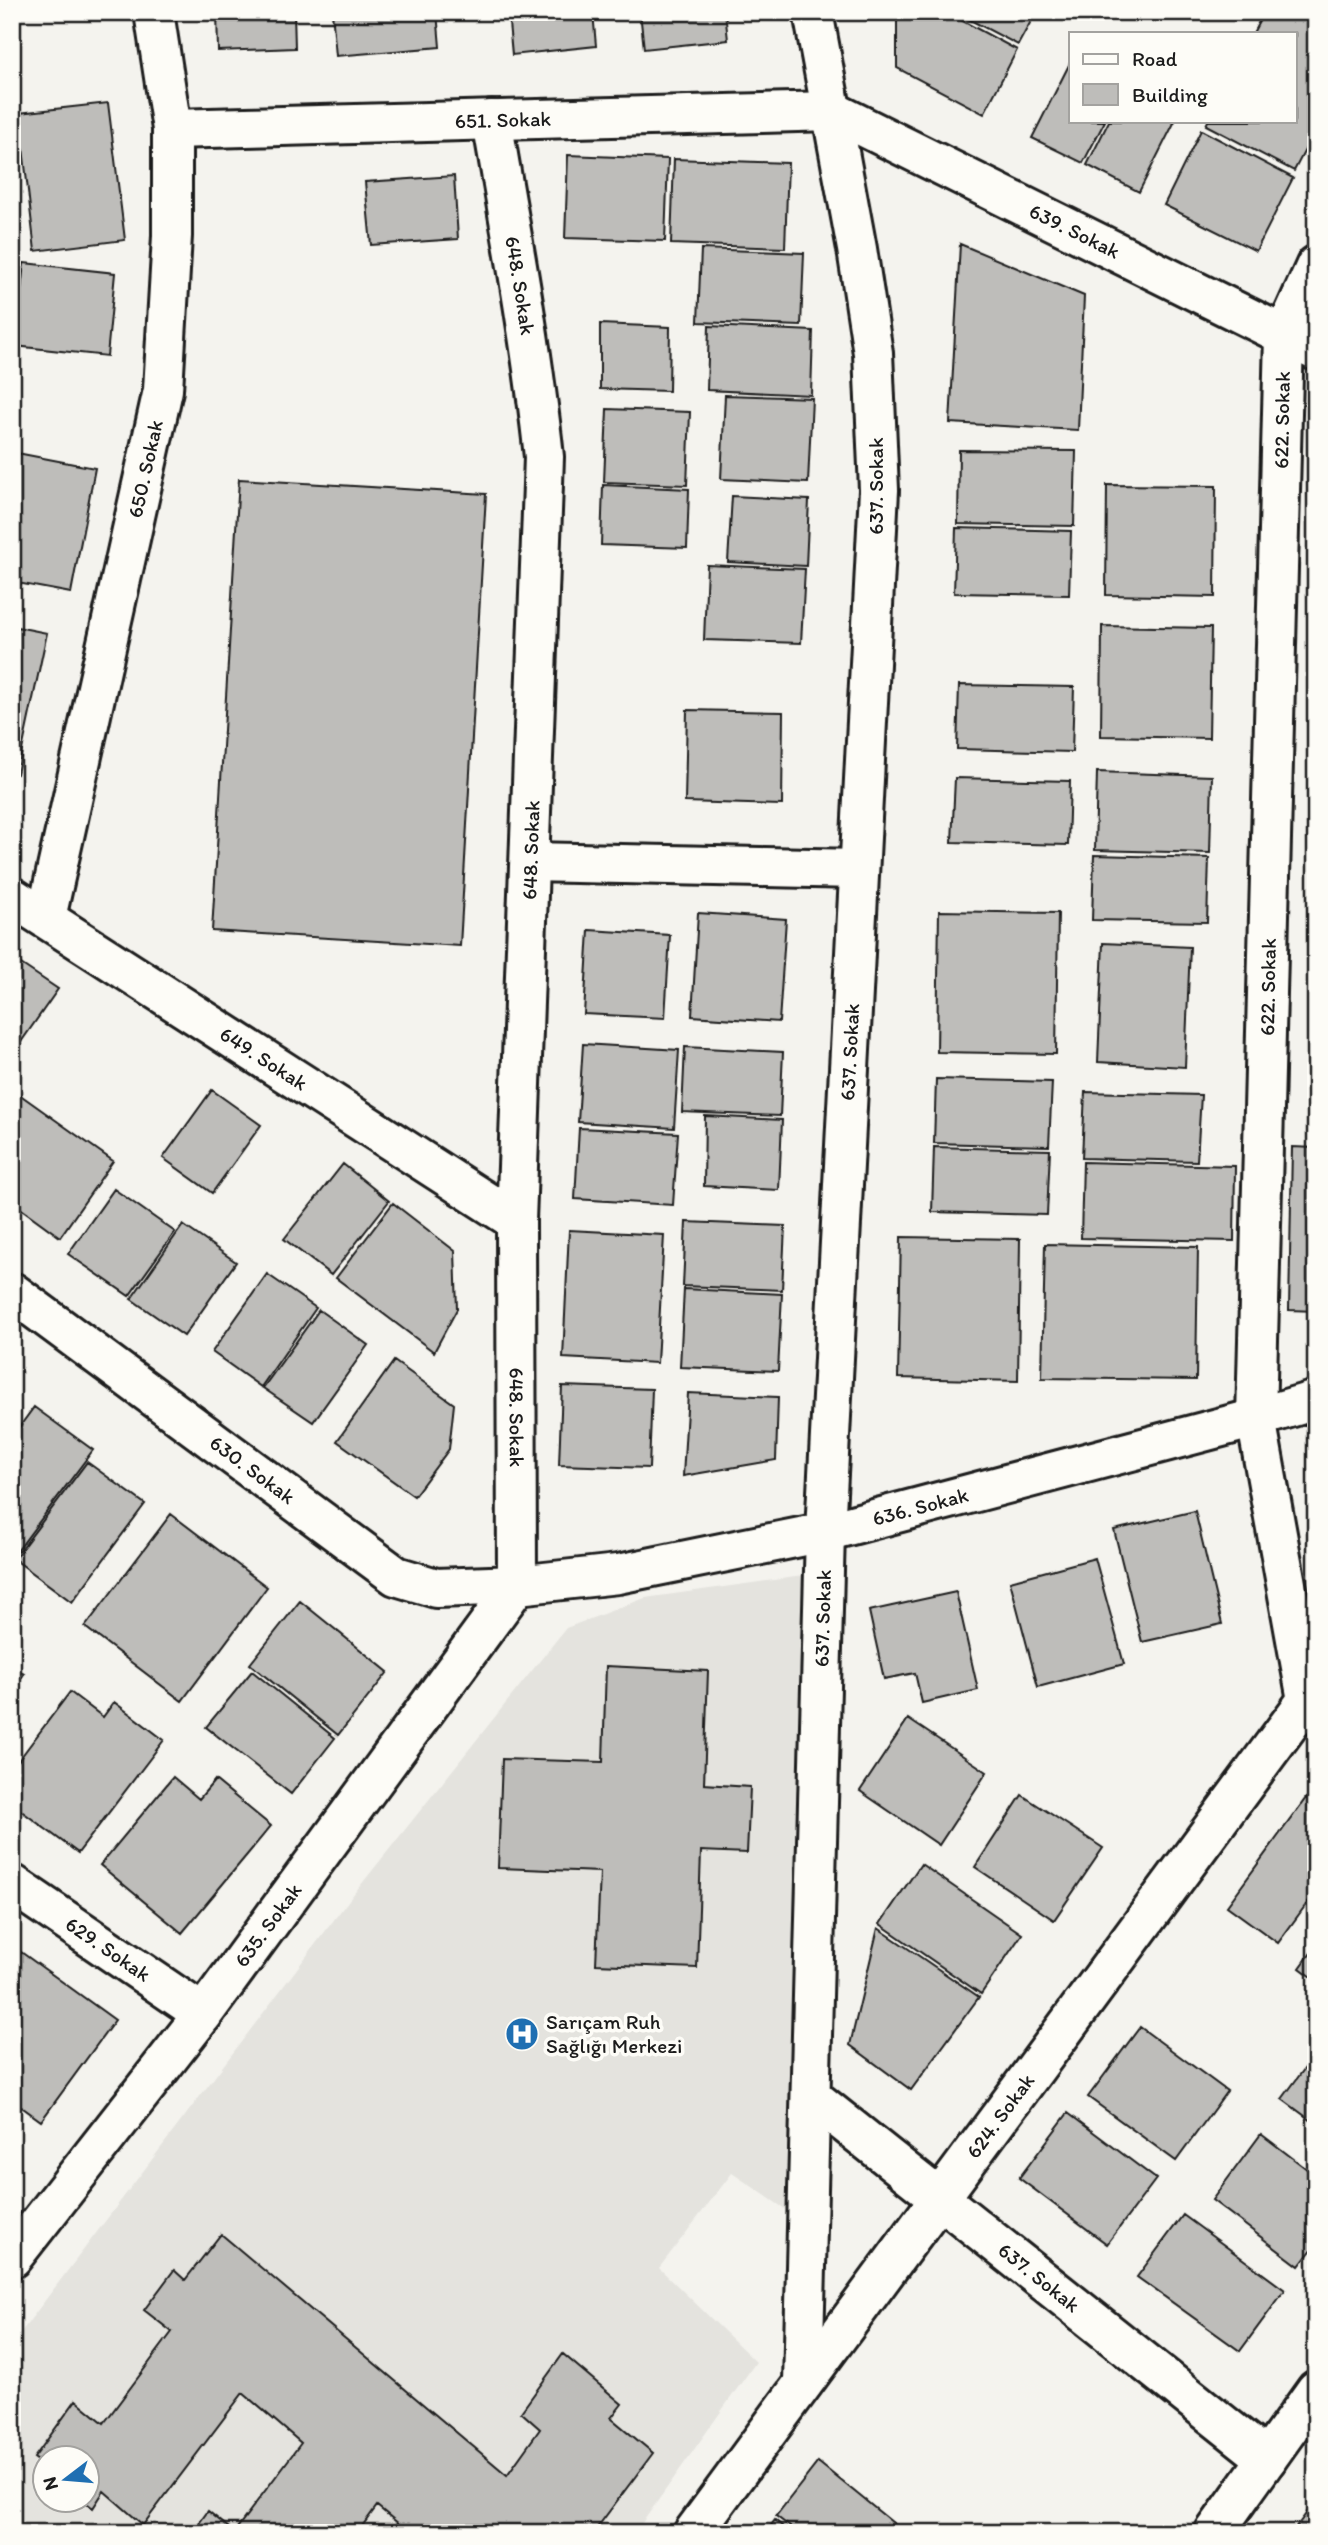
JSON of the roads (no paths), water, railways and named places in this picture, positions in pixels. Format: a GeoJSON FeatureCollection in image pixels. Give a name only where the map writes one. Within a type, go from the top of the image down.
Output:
{"type":"FeatureCollection","features":[{"type":"Feature","properties":{"kind":"street","name":"650. Sokak"},"geometry":{"type":"LineString","coordinates":[[46,918],[163,390],[172,236],[172,129],[154,12]]}},
{"type":"Feature","properties":{"kind":"street","name":"637. Sokak"},"geometry":{"type":"LineString","coordinates":[[803,2383],[825,1531],[879,490],[873,353],[857,249],[813,12]]}},
{"type":"Feature","properties":{"kind":"street","name":"651. Sokak"},"geometry":{"type":"LineString","coordinates":[[172,129],[832,111]]}},
{"type":"Feature","properties":{"kind":"street","name":"639. Sokak"},"geometry":{"type":"LineString","coordinates":[[832,111],[1300,344]]}},
{"type":"Feature","properties":{"kind":"street","name":"648. Sokak"},"geometry":{"type":"LineString","coordinates":[[492,120],[529,337],[544,457],[516,1221],[517,1585]]}},
{"type":"Feature","properties":{"kind":"street","name":"622. Sokak"},"geometry":{"type":"LineString","coordinates":[[1311,1704],[1256,1418],[1300,344],[1316,265]]}},
{"type":"Feature","properties":{"kind":"street"},"geometry":{"type":"LineString","coordinates":[[530,862],[858,869]]}},
{"type":"Feature","properties":{"kind":"street","name":"649. Sokak"},"geometry":{"type":"LineString","coordinates":[[12,897],[516,1221]]}},
{"type":"Feature","properties":{"kind":"street","name":"630. Sokak"},"geometry":{"type":"LineString","coordinates":[[12,1292],[396,1576],[436,1588],[517,1585]]}},
{"type":"Feature","properties":{"kind":"street","name":"636. Sokak"},"geometry":{"type":"LineString","coordinates":[[517,1585],[618,1574],[825,1531],[1316,1400]]}},
{"type":"Feature","properties":{"kind":"street","name":"635. Sokak"},"geometry":{"type":"LineString","coordinates":[[12,2258],[203,2014],[517,1585]]}},
{"type":"Feature","properties":{"kind":"street","name":"624. Sokak"},"geometry":{"type":"LineString","coordinates":[[693,2533],[939,2199],[1311,1704]]}},
{"type":"Feature","properties":{"kind":"street","name":"629. Sokak"},"geometry":{"type":"LineString","coordinates":[[12,1884],[203,2014]]}},
{"type":"Feature","properties":{"kind":"street","name":"637. Sokak"},"geometry":{"type":"LineString","coordinates":[[812,2097],[1267,2459]]}},
{"type":"Feature","properties":{"kind":"street"},"geometry":{"type":"LineString","coordinates":[[1214,2533],[1316,2390]]}},
{"type":"Feature","properties":{"kind":"place","name":"Sarıçam Ruh Sağlığı Merkezi"},"geometry":{"type":"Point","coordinates":[522,2034]}}]}
